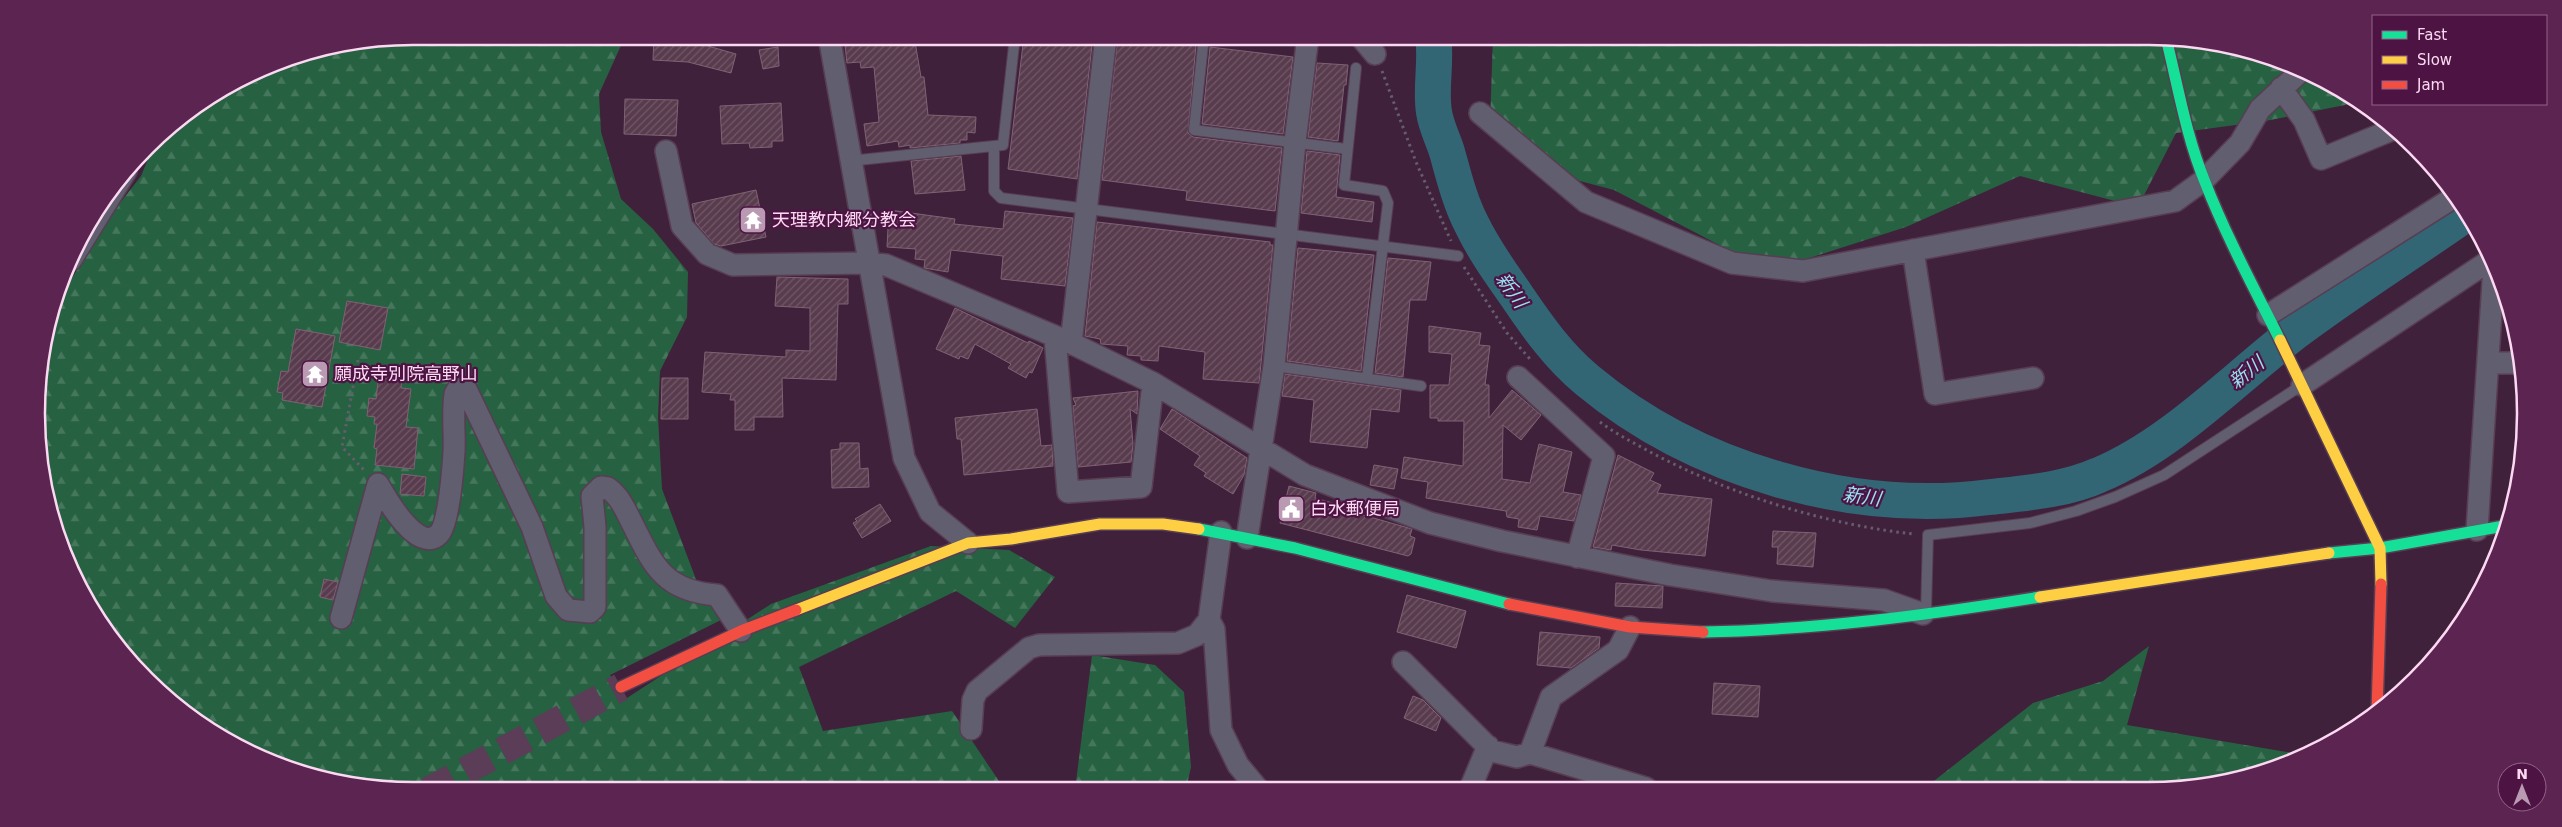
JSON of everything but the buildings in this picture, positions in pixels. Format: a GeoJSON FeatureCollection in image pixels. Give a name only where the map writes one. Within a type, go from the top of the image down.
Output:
{"type":"FeatureCollection","features":[{"type":"Feature","properties":{"kind":"street"},"geometry":{"type":"LineString","coordinates":[[830,45],[849,161],[904,458],[930,512],[968,542]]}},
{"type":"Feature","properties":{"kind":"street"},"geometry":{"type":"LineString","coordinates":[[1105,45],[1086,208],[1063,340],[1068,492],[1141,487],[1153,383]]}},
{"type":"Feature","properties":{"kind":"street"},"geometry":{"type":"LineString","coordinates":[[1247,538],[1274,366],[1295,142],[1307,45]]}},
{"type":"Feature","properties":{"kind":"street"},"geometry":{"type":"LineString","coordinates":[[1368,45],[1375,54]]}},
{"type":"Feature","properties":{"kind":"street"},"geometry":{"type":"LineString","coordinates":[[2168,46],[2188,128],[2204,180],[2231,242],[2380,548],[2381,589],[2377,702]]}},
{"type":"Feature","properties":{"kind":"street"},"geometry":{"type":"LineString","coordinates":[[1480,113],[1586,202],[1732,263],[1803,271],[2175,201],[2204,180],[2240,143],[2260,109],[2295,76]]}},
{"type":"Feature","properties":{"kind":"street"},"geometry":{"type":"LineString","coordinates":[[2281,88],[2304,120],[2321,159],[2386,132]]}},
{"type":"Feature","properties":{"kind":"street"},"geometry":{"type":"LineString","coordinates":[[666,151],[682,226],[707,254],[733,265],[868,263],[886,265],[1063,340],[1153,383],[1305,475],[1430,523],[1577,557],[1772,591],[1884,600],[1926,615]]}},
{"type":"Feature","properties":{"kind":"street"},"geometry":{"type":"LineString","coordinates":[[2269,317],[2449,200]]}},
{"type":"Feature","properties":{"kind":"street"},"geometry":{"type":"LineString","coordinates":[[1913,250],[1935,394],[2033,378]]}},
{"type":"Feature","properties":{"kind":"street"},"geometry":{"type":"LineString","coordinates":[[2300,382],[2485,264]]}},
{"type":"Feature","properties":{"kind":"street"},"geometry":{"type":"LineString","coordinates":[[2477,530],[2493,283]]}},
{"type":"Feature","properties":{"kind":"street"},"geometry":{"type":"LineString","coordinates":[[2488,363],[2514,363]]}},
{"type":"Feature","properties":{"kind":"street"},"geometry":{"type":"LineString","coordinates":[[1518,377],[1604,456],[1577,557]]}},
{"type":"Feature","properties":{"kind":"street"},"geometry":{"type":"LineString","coordinates":[[378,484],[391,506],[416,534],[425,538],[438,535],[444,523],[454,452],[455,394],[458,389],[466,389],[532,527],[556,596],[568,610],[590,612],[595,606],[595,527],[592,496],[601,488],[608,488],[620,500],[656,569],[678,585],[706,594],[717,595],[741,631]]}},
{"type":"Feature","properties":{"kind":"street"},"geometry":{"type":"LineString","coordinates":[[341,618],[378,484]]}},
{"type":"Feature","properties":{"kind":"street"},"geometry":{"type":"LineString","coordinates":[[621,687],[741,631],[968,542],[1011,539],[1100,524],[1163,524],[1221,532],[1295,548],[1496,602],[1630,627],[1701,632],[1772,631],[1926,615],[2339,552],[2380,548],[2499,527]]}},
{"type":"Feature","properties":{"kind":"street"},"geometry":{"type":"LineString","coordinates":[[972,728],[972,700],[977,691],[1029,648],[1039,645],[1178,643],[1197,635],[1209,620],[1221,532]]}},
{"type":"Feature","properties":{"kind":"street"},"geometry":{"type":"LineString","coordinates":[[1209,620],[1214,629],[1221,730],[1238,765],[1252,782]]}},
{"type":"Feature","properties":{"kind":"street"},"geometry":{"type":"LineString","coordinates":[[1530,753],[1552,697],[1618,650],[1630,627]]}},
{"type":"Feature","properties":{"kind":"street"},"geometry":{"type":"LineString","coordinates":[[1404,662],[1492,751],[1517,757],[1530,753],[1626,782]]}},
{"type":"Feature","properties":{"kind":"street"},"geometry":{"type":"LineString","coordinates":[[1473,782],[1488,746]]}},
{"type":"Feature","properties":{"kind":"lane"},"geometry":{"type":"LineString","coordinates":[[849,161],[1003,145],[1014,45]]}},
{"type":"Feature","properties":{"kind":"lane"},"geometry":{"type":"LineString","coordinates":[[1203,45],[1194,130],[1347,148]]}},
{"type":"Feature","properties":{"kind":"lane"},"geometry":{"type":"LineString","coordinates":[[1356,68],[1344,186],[1383,191],[1388,203],[1368,378]]}},
{"type":"Feature","properties":{"kind":"lane"},"geometry":{"type":"LineString","coordinates":[[994,146],[994,191],[1001,198],[1458,256]]}},
{"type":"Feature","properties":{"kind":"lane"},"geometry":{"type":"LineString","coordinates":[[1274,366],[1421,386]]}},
{"type":"Feature","properties":{"kind":"lane"},"geometry":{"type":"LineString","coordinates":[[1926,615],[1928,535],[2030,523],[2076,511],[2115,497],[2164,475],[2300,382]]}},
{"type":"Feature","properties":{"kind":"path"},"geometry":{"type":"LineString","coordinates":[[1375,54],[1416,162],[1458,256],[1507,333],[1536,365]]}},
{"type":"Feature","properties":{"kind":"path"},"geometry":{"type":"LineString","coordinates":[[358,360],[342,447],[378,484]]}},
{"type":"Feature","properties":{"kind":"path"},"geometry":{"type":"LineString","coordinates":[[1593,416],[1613,432],[1682,469],[1727,487],[1804,512],[1870,529],[1928,535]]}},
{"type":"Feature","properties":{"kind":"green space"},"geometry":{"type":"Polygon","coordinates":[[[621,45],[599,94],[601,132],[621,199],[653,229],[688,272],[687,317],[660,371],[658,417],[662,489],[697,582],[721,620],[610,675],[627,698],[771,604],[931,546],[1009,550],[1055,577],[1015,628],[956,591],[799,667],[823,731],[952,711],[1000,782],[414,782],[365,779],[318,769],[272,754],[229,733],[189,706],[136,656],[121,638],[94,598],[73,555],[65,532],[52,485],[48,462],[45,414],[48,365],[52,342],[65,295],[70,281],[120,203],[141,176],[149,158],[153,153],[189,121],[209,107],[229,94],[272,73],[318,58],[365,48],[389,46],[621,45]]]}},
{"type":"Feature","properties":{"kind":"green space"},"geometry":{"type":"Polygon","coordinates":[[[1493,45],[2173,46],[2220,52],[2267,65],[2311,83],[2349,104],[2265,121],[2176,133],[2138,207],[2020,176],[1906,227],[1769,271],[1614,190],[1546,172],[1490,125],[1493,45]]]}},
{"type":"Feature","properties":{"kind":"green space"},"geometry":{"type":"Polygon","coordinates":[[[2149,646],[2127,725],[2292,753],[2220,775],[2173,781],[1933,782],[2033,703],[2103,681],[2149,646]]]}},
{"type":"Feature","properties":{"kind":"green space"},"geometry":{"type":"Polygon","coordinates":[[[1092,655],[1155,665],[1184,692],[1191,767],[1188,782],[1076,782],[1092,655]]]}},
{"type":"Feature","properties":{"kind":"waterway","name":"新川"},"geometry":{"type":"LineString","coordinates":[[1434,45],[1434,112],[1464,207],[1492,261],[1557,351],[1576,371],[1630,412],[1676,439],[1725,461],[1777,479],[1830,492],[1884,499],[1937,501],[2046,490],[2073,484],[2099,475],[2126,462],[2177,429],[2295,332],[2337,301],[2460,217]]}},
{"type":"Feature","properties":{"kind":"tunnel"},"geometry":{"type":"LineString","coordinates":[[445,782],[621,687]]}},
{"type":"Feature","properties":{"kind":"traffic: fast"},"geometry":{"type":"LineString","coordinates":[[2168,46],[2187,129],[2198,165],[2231,242],[2280,340]]}},
{"type":"Feature","properties":{"kind":"traffic: fast"},"geometry":{"type":"LineString","coordinates":[[2329,553],[2380,548],[2499,527]]}},
{"type":"Feature","properties":{"kind":"traffic: fast"},"geometry":{"type":"LineString","coordinates":[[1199,529],[1295,548],[1509,604]]}},
{"type":"Feature","properties":{"kind":"traffic: fast"},"geometry":{"type":"LineString","coordinates":[[1703,632],[1830,625],[1956,610],[2040,597]]}},
{"type":"Feature","properties":{"kind":"traffic: slow"},"geometry":{"type":"LineString","coordinates":[[2280,340],[2380,548],[2381,584]]}},
{"type":"Feature","properties":{"kind":"traffic: slow"},"geometry":{"type":"LineString","coordinates":[[796,610],[968,543],[1011,539],[1100,524],[1163,524],[1199,529]]}},
{"type":"Feature","properties":{"kind":"traffic: slow"},"geometry":{"type":"LineString","coordinates":[[2040,597],[2329,553]]}},
{"type":"Feature","properties":{"kind":"traffic: jam"},"geometry":{"type":"LineString","coordinates":[[2377,702],[2381,584]]}},
{"type":"Feature","properties":{"kind":"traffic: jam"},"geometry":{"type":"LineString","coordinates":[[1509,604],[1630,627],[1703,632]]}},
{"type":"Feature","properties":{"kind":"traffic: jam"},"geometry":{"type":"LineString","coordinates":[[621,687],[741,631],[796,610]]}},
{"type":"Feature","properties":{"kind":"place","name":"天理教内郷分教会"},"geometry":{"type":"Point","coordinates":[753,220]}},
{"type":"Feature","properties":{"kind":"place","name":"願成寺別院高野山"},"geometry":{"type":"Point","coordinates":[315,374]}},
{"type":"Feature","properties":{"kind":"place","name":"白水郵便局"},"geometry":{"type":"Point","coordinates":[1291,509]}}]}
